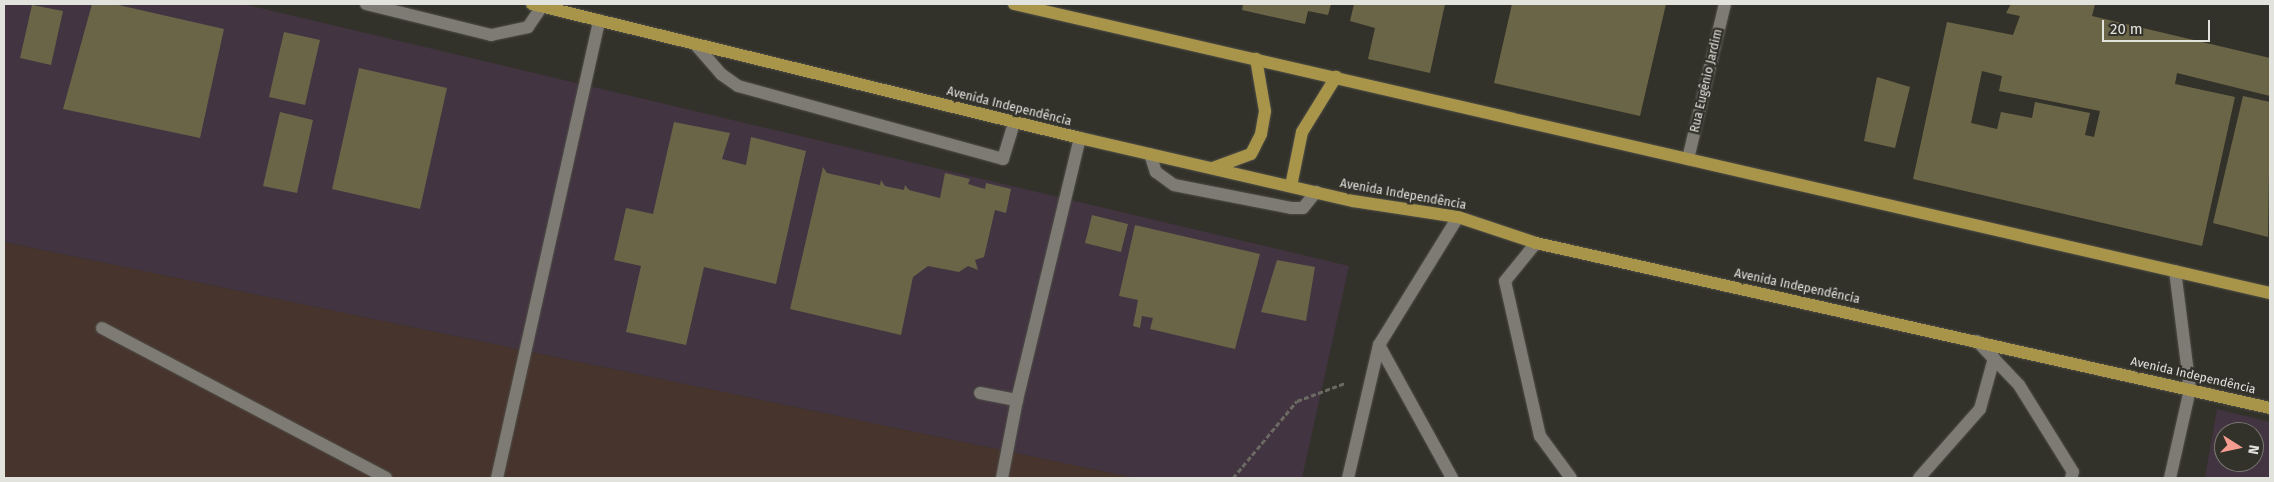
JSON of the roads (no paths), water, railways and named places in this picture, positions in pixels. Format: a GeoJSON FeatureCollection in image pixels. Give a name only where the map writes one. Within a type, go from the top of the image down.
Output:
{"type":"FeatureCollection","features":[{"type":"Feature","properties":{"kind":"main road"},"geometry":{"type":"LineString","coordinates":[[1014,4],[2270,293]]}},
{"type":"Feature","properties":{"kind":"main road","name":"Avenida Independência"},"geometry":{"type":"LineString","coordinates":[[536,5],[1080,138],[1316,192],[1458,217],[1536,243],[2270,408]]}},
{"type":"Feature","properties":{"kind":"main road"},"geometry":{"type":"LineString","coordinates":[[1210,168],[1252,154],[1261,134],[1265,112],[1256,59]]}},
{"type":"Feature","properties":{"kind":"main road"},"geometry":{"type":"LineString","coordinates":[[1291,186],[1302,132],[1336,78]]}},
{"type":"Feature","properties":{"kind":"street"},"geometry":{"type":"LineString","coordinates":[[366,4],[491,35],[528,27],[536,5]]}},
{"type":"Feature","properties":{"kind":"street","name":"Rua Eugênio Jardim"},"geometry":{"type":"LineString","coordinates":[[1688,159],[1725,4]]}},
{"type":"Feature","properties":{"kind":"street"},"geometry":{"type":"LineString","coordinates":[[498,478],[598,20]]}},
{"type":"Feature","properties":{"kind":"street"},"geometry":{"type":"LineString","coordinates":[[694,44],[721,74],[738,86],[1004,159],[1014,122]]}},
{"type":"Feature","properties":{"kind":"street"},"geometry":{"type":"LineString","coordinates":[[1002,478],[1017,400],[1080,138]]}},
{"type":"Feature","properties":{"kind":"street"},"geometry":{"type":"LineString","coordinates":[[1150,154],[1156,172],[1174,185],[1291,208],[1303,208],[1316,192]]}},
{"type":"Feature","properties":{"kind":"street"},"geometry":{"type":"LineString","coordinates":[[1348,478],[1380,345],[1458,217]]}},
{"type":"Feature","properties":{"kind":"street"},"geometry":{"type":"LineString","coordinates":[[1536,243],[1505,282],[1540,436],[1571,478]]}},
{"type":"Feature","properties":{"kind":"street"},"geometry":{"type":"LineString","coordinates":[[2170,478],[2190,389],[2175,271]]}},
{"type":"Feature","properties":{"kind":"street"},"geometry":{"type":"LineString","coordinates":[[102,328],[386,478]]}},
{"type":"Feature","properties":{"kind":"street"},"geometry":{"type":"LineString","coordinates":[[1977,341],[2019,384],[2072,472],[2071,478]]}},
{"type":"Feature","properties":{"kind":"street"},"geometry":{"type":"LineString","coordinates":[[1380,345],[1452,478]]}},
{"type":"Feature","properties":{"kind":"street"},"geometry":{"type":"LineString","coordinates":[[1919,478],[1980,409],[1994,358]]}},
{"type":"Feature","properties":{"kind":"street"},"geometry":{"type":"LineString","coordinates":[[980,392],[1017,400]]}}]}
